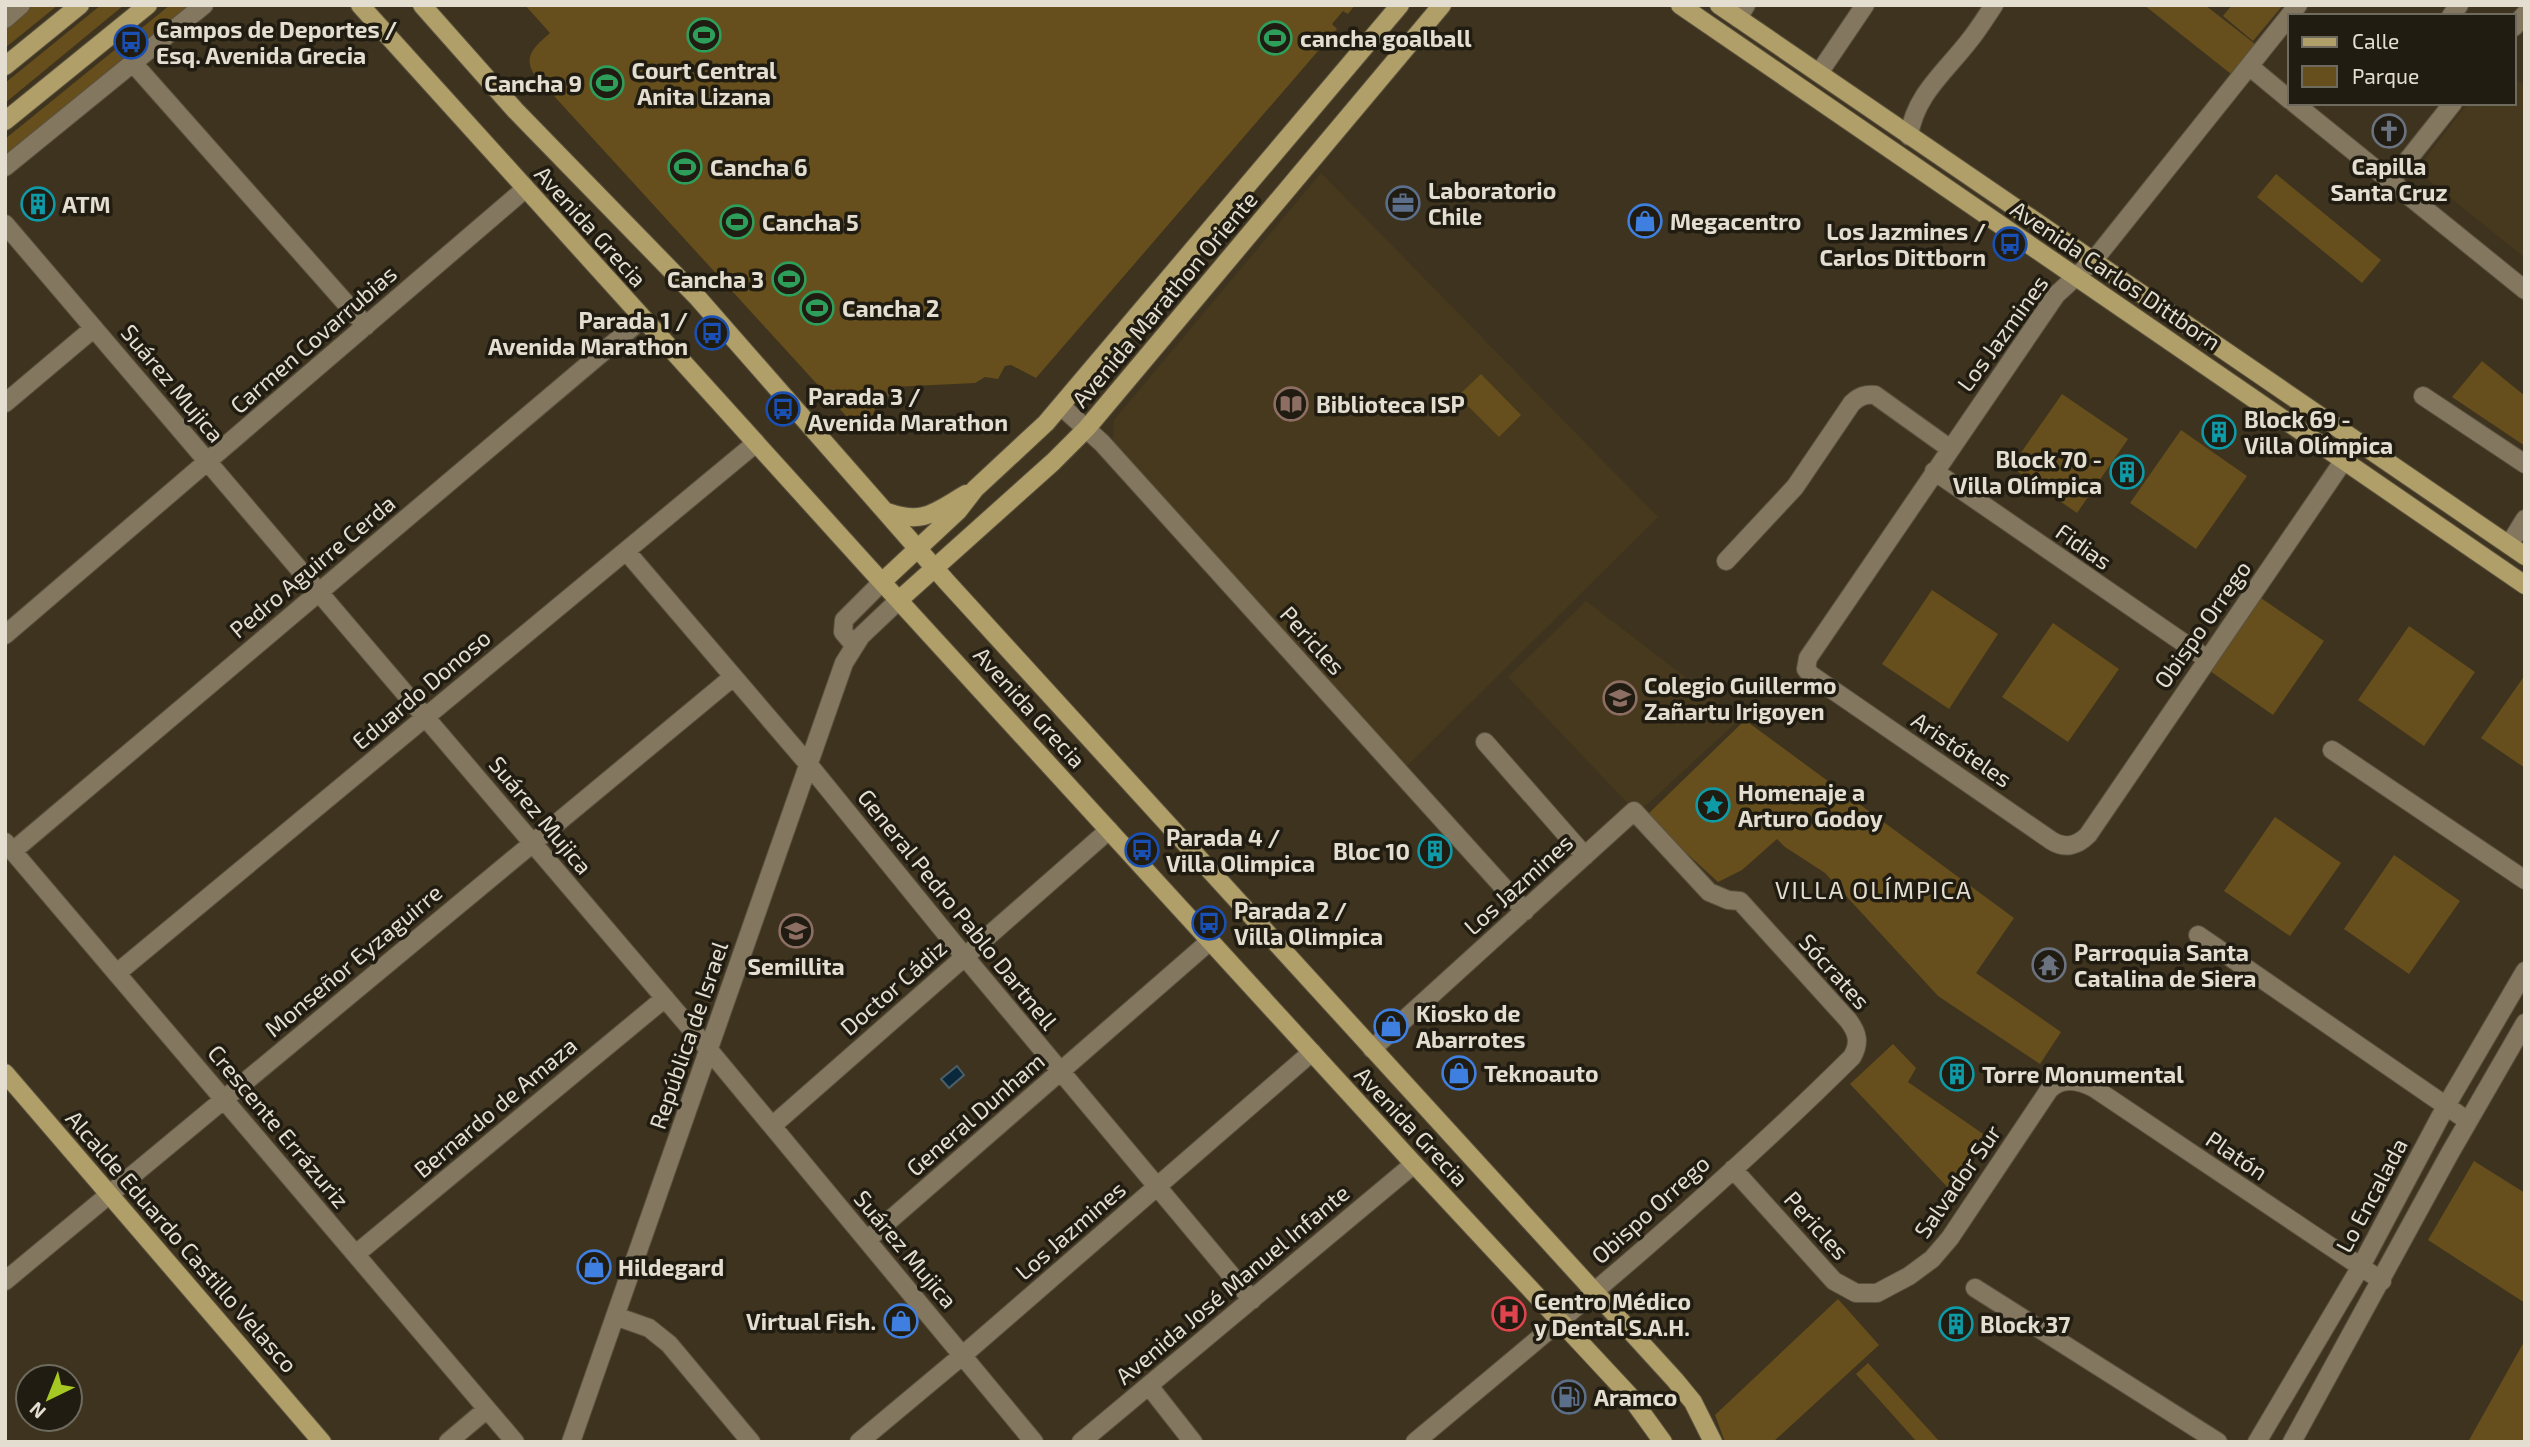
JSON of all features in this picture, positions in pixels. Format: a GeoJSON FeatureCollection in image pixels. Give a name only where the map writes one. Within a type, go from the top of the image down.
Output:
{"type":"FeatureCollection","features":[{"type":"Feature","properties":{"kind":"main road"},"geometry":{"type":"LineString","coordinates":[[5,66],[80,5]]}},
{"type":"Feature","properties":{"kind":"main road"},"geometry":{"type":"LineString","coordinates":[[5,121],[148,5]]}},
{"type":"Feature","properties":{"kind":"main road","name":"Avenida Grecia"},"geometry":{"type":"LineString","coordinates":[[360,5],[642,319],[1210,942],[1629,1395],[1663,1442]]}},
{"type":"Feature","properties":{"kind":"main road","name":"Avenida Grecia"},"geometry":{"type":"LineString","coordinates":[[422,5],[509,103],[698,299],[935,569],[1685,1391],[1713,1442]]}},
{"type":"Feature","properties":{"kind":"main road"},"geometry":{"type":"LineString","coordinates":[[1401,5],[1426,24]]}},
{"type":"Feature","properties":{"kind":"main road","name":"Avenida Marathon Oriente"},"geometry":{"type":"LineString","coordinates":[[882,582],[958,511],[975,489],[1061,406],[1401,5]]}},
{"type":"Feature","properties":{"kind":"main road","name":"Avenida Marathon Oriente"},"geometry":{"type":"LineString","coordinates":[[899,600],[1053,462],[1087,428],[1442,5]]}},
{"type":"Feature","properties":{"kind":"main road","name":"Avenida Carlos Dittborn"},"geometry":{"type":"LineString","coordinates":[[1680,5],[2525,584]]}},
{"type":"Feature","properties":{"kind":"main road","name":"Avenida Carlos Dittborn"},"geometry":{"type":"LineString","coordinates":[[1719,5],[1742,12],[1819,73],[1909,136],[2525,556]]}},
{"type":"Feature","properties":{"kind":"main road"},"geometry":{"type":"LineString","coordinates":[[1029,439],[1053,462]]}},
{"type":"Feature","properties":{"kind":"main road"},"geometry":{"type":"LineString","coordinates":[[887,512],[921,519],[937,513],[975,489]]}},
{"type":"Feature","properties":{"kind":"main road","name":"Alcalde Eduardo Castillo Velasco"},"geometry":{"type":"LineString","coordinates":[[5,1073],[322,1442]]}},
{"type":"Feature","properties":{"kind":"street"},"geometry":{"type":"LineString","coordinates":[[5,19],[22,5]]}},
{"type":"Feature","properties":{"kind":"street"},"geometry":{"type":"LineString","coordinates":[[5,167],[204,5]]}},
{"type":"Feature","properties":{"kind":"street"},"geometry":{"type":"LineString","coordinates":[[1819,73],[1865,5]]}},
{"type":"Feature","properties":{"kind":"street"},"geometry":{"type":"LineString","coordinates":[[1909,136],[1917,107],[1944,68],[1969,42],[1994,5]]}},
{"type":"Feature","properties":{"kind":"street","name":"Los Jazmines"},"geometry":{"type":"LineString","coordinates":[[1811,676],[1806,666],[1808,657],[2056,295],[2094,260],[2288,17]]}},
{"type":"Feature","properties":{"kind":"street"},"geometry":{"type":"LineString","coordinates":[[133,63],[366,326]]}},
{"type":"Feature","properties":{"kind":"street"},"geometry":{"type":"LineString","coordinates":[[2249,66],[2288,98]]}},
{"type":"Feature","properties":{"kind":"street"},"geometry":{"type":"LineString","coordinates":[[2296,105],[2525,290]]}},
{"type":"Feature","properties":{"kind":"street"},"geometry":{"type":"LineString","coordinates":[[2391,181],[2451,105]]}},
{"type":"Feature","properties":{"kind":"street","name":"Carmen Covarrubias"},"geometry":{"type":"LineString","coordinates":[[5,635],[525,190]]}},
{"type":"Feature","properties":{"kind":"street","name":"Suárez Mujica"},"geometry":{"type":"LineString","coordinates":[[5,224],[709,1049],[1034,1442]]}},
{"type":"Feature","properties":{"kind":"street","name":"Pedro Aguirre Cerda"},"geometry":{"type":"LineString","coordinates":[[9,846],[319,592],[642,319]]}},
{"type":"Feature","properties":{"kind":"street"},"geometry":{"type":"LineString","coordinates":[[5,403],[94,328]]}},
{"type":"Feature","properties":{"kind":"street"},"geometry":{"type":"LineString","coordinates":[[1726,561],[1795,487],[1852,403],[1859,397],[1865,394],[1875,396],[1950,448]]}},
{"type":"Feature","properties":{"kind":"street"},"geometry":{"type":"LineString","coordinates":[[2423,396],[2525,464]]}},
{"type":"Feature","properties":{"kind":"street","name":"Pericles"},"geometry":{"type":"LineString","coordinates":[[1061,406],[1087,428],[1525,911]]}},
{"type":"Feature","properties":{"kind":"street","name":"Obispo Orrego"},"geometry":{"type":"LineString","coordinates":[[2088,835],[2357,441]]}},
{"type":"Feature","properties":{"kind":"street","name":"Eduardo Donoso"},"geometry":{"type":"LineString","coordinates":[[117,973],[755,443]]}},
{"type":"Feature","properties":{"kind":"street","name":"Fidias"},"geometry":{"type":"LineString","coordinates":[[1934,471],[2207,659]]}},
{"type":"Feature","properties":{"kind":"street"},"geometry":{"type":"LineString","coordinates":[[2509,545],[2525,519]]}},
{"type":"Feature","properties":{"kind":"street","name":"General Pedro Pablo Dartnell"},"geometry":{"type":"LineString","coordinates":[[625,551],[809,765],[965,957],[1252,1300]]}},
{"type":"Feature","properties":{"kind":"street"},"geometry":{"type":"LineString","coordinates":[[854,645],[843,632],[844,620],[882,582]]}},
{"type":"Feature","properties":{"kind":"street","name":"República de Israel"},"geometry":{"type":"LineString","coordinates":[[571,1442],[844,663],[854,645],[899,600]]}},
{"type":"Feature","properties":{"kind":"street","name":"Aristóteles"},"geometry":{"type":"LineString","coordinates":[[1811,676],[2056,843],[2073,845],[2088,835]]}},
{"type":"Feature","properties":{"kind":"street","name":"Monseñor Eyzaguirre"},"geometry":{"type":"LineString","coordinates":[[5,1281],[733,677]]}},
{"type":"Feature","properties":{"kind":"street"},"geometry":{"type":"LineString","coordinates":[[1485,742],[1585,856]]}},
{"type":"Feature","properties":{"kind":"street"},"geometry":{"type":"LineString","coordinates":[[2332,750],[2525,880]]}},
{"type":"Feature","properties":{"kind":"street","name":"Los Jazmines"},"geometry":{"type":"LineString","coordinates":[[1372,1049],[1634,811]]}},
{"type":"Feature","properties":{"kind":"street","name":"Sócrates"},"geometry":{"type":"LineString","coordinates":[[1634,811],[1709,892],[1728,901],[1740,901],[1855,1029],[1857,1045],[1848,1061]]}},
{"type":"Feature","properties":{"kind":"street","name":"Doctor Cádiz"},"geometry":{"type":"LineString","coordinates":[[772,1126],[1109,830]]}},
{"type":"Feature","properties":{"kind":"street","name":"Crescente Errázuriz"},"geometry":{"type":"LineString","coordinates":[[9,846],[515,1442]]}},
{"type":"Feature","properties":{"kind":"street"},"geometry":{"type":"LineString","coordinates":[[2198,935],[2468,1121]]}},
{"type":"Feature","properties":{"kind":"street","name":"General Dunham"},"geometry":{"type":"LineString","coordinates":[[867,1240],[1210,942]]}},
{"type":"Feature","properties":{"kind":"street","name":"Lo Encalada"},"geometry":{"type":"LineString","coordinates":[[2257,1442],[2360,1268],[2446,1106],[2525,971]]}},
{"type":"Feature","properties":{"kind":"street","name":"Bernardo de Amaza"},"geometry":{"type":"LineString","coordinates":[[356,1254],[665,998]]}},
{"type":"Feature","properties":{"kind":"street"},"geometry":{"type":"LineString","coordinates":[[2292,1442],[2468,1121],[2525,1023]]}},
{"type":"Feature","properties":{"kind":"street","name":"Los Jazmines"},"geometry":{"type":"LineString","coordinates":[[859,1442],[964,1355],[1312,1052]]}},
{"type":"Feature","properties":{"kind":"street","name":"Obispo Orrego"},"geometry":{"type":"LineString","coordinates":[[1415,1442],[1560,1322],[1733,1169],[1848,1061]]}},
{"type":"Feature","properties":{"kind":"street","name":"Platón"},"geometry":{"type":"LineString","coordinates":[[2061,1082],[2076,1082],[2094,1088],[2382,1281]]}},
{"type":"Feature","properties":{"kind":"street","name":"Salvador Sur"},"geometry":{"type":"LineString","coordinates":[[1877,1293],[1922,1267],[1945,1245],[2049,1090],[2061,1082]]}},
{"type":"Feature","properties":{"kind":"street","name":"Avenida José Manuel Infante"},"geometry":{"type":"LineString","coordinates":[[1081,1442],[1414,1164]]}},
{"type":"Feature","properties":{"kind":"street","name":"Pericles"},"geometry":{"type":"LineString","coordinates":[[1733,1169],[1834,1281],[1856,1293],[1877,1293]]}},
{"type":"Feature","properties":{"kind":"street"},"geometry":{"type":"LineString","coordinates":[[1975,1288],[2218,1442]]}},
{"type":"Feature","properties":{"kind":"street"},"geometry":{"type":"LineString","coordinates":[[615,1316],[649,1328],[669,1343],[751,1442]]}},
{"type":"Feature","properties":{"kind":"street"},"geometry":{"type":"LineString","coordinates":[[1149,1386],[1194,1442]]}},
{"type":"Feature","properties":{"kind":"street"},"geometry":{"type":"LineString","coordinates":[[448,1442],[487,1409]]}},
{"type":"Feature","properties":{"kind":"shaded area"},"geometry":{"type":"Polygon","coordinates":[[[2516,79],[2525,86],[2525,258],[2416,170],[2466,105],[2516,105],[2516,79]]]}},
{"type":"Feature","properties":{"kind":"shaded area"},"geometry":{"type":"Polygon","coordinates":[[[1321,173],[1658,517],[1398,775],[1112,459],[1114,420],[1321,173]]]}},
{"type":"Feature","properties":{"kind":"shaded area","name":"Colegio Guillermo Zañartu Irigoyen"},"geometry":{"type":"Polygon","coordinates":[[[1586,601],[1740,719],[1642,809],[1631,807],[1508,677],[1586,601]]]}},
{"type":"Feature","properties":{"kind":"green space"},"geometry":{"type":"Polygon","coordinates":[[[32,5],[58,5],[5,48],[5,27],[32,5]]]}},
{"type":"Feature","properties":{"kind":"green space"},"geometry":{"type":"Polygon","coordinates":[[[101,5],[124,5],[5,103],[5,83],[101,5]]]}},
{"type":"Feature","properties":{"kind":"green space"},"geometry":{"type":"Polygon","coordinates":[[[170,5],[193,5],[5,158],[5,139],[170,5]]]}},
{"type":"Feature","properties":{"kind":"green space"},"geometry":{"type":"Polygon","coordinates":[[[525,5],[1355,5],[1348,14],[1343,11],[1332,24],[1337,29],[1036,378],[1011,365],[1005,366],[998,379],[985,377],[975,383],[892,387],[891,396],[881,397],[876,401],[872,415],[859,422],[847,417],[534,74],[530,56],[550,33],[525,5]]]}},
{"type":"Feature","properties":{"kind":"green space"},"geometry":{"type":"Polygon","coordinates":[[[2144,5],[2205,5],[2255,44],[2231,74],[2144,5]]]}},
{"type":"Feature","properties":{"kind":"green space"},"geometry":{"type":"Polygon","coordinates":[[[2232,5],[2283,5],[2253,41],[2223,16],[2232,5]]]}},
{"type":"Feature","properties":{"kind":"green space"},"geometry":{"type":"Polygon","coordinates":[[[2276,174],[2381,260],[2362,283],[2257,197],[2276,174]]]}},
{"type":"Feature","properties":{"kind":"green space"},"geometry":{"type":"Polygon","coordinates":[[[2482,361],[2525,396],[2525,446],[2452,397],[2482,361]]]}},
{"type":"Feature","properties":{"kind":"green space"},"geometry":{"type":"Polygon","coordinates":[[[1481,374],[1521,415],[1499,437],[1458,396],[1481,374]]]}},
{"type":"Feature","properties":{"kind":"green space"},"geometry":{"type":"Polygon","coordinates":[[[2062,394],[2128,439],[2077,513],[2011,467],[2062,394]]]}},
{"type":"Feature","properties":{"kind":"green space"},"geometry":{"type":"Polygon","coordinates":[[[2181,430],[2247,476],[2196,549],[2130,503],[2181,430]]]}},
{"type":"Feature","properties":{"kind":"green space"},"geometry":{"type":"Polygon","coordinates":[[[1932,590],[1998,634],[1949,709],[1882,664],[1932,590]]]}},
{"type":"Feature","properties":{"kind":"green space"},"geometry":{"type":"Polygon","coordinates":[[[2258,596],[2324,641],[2273,715],[2207,669],[2258,596]]]}},
{"type":"Feature","properties":{"kind":"green space"},"geometry":{"type":"Polygon","coordinates":[[[2053,623],[2119,669],[2068,742],[2002,697],[2053,623]]]}},
{"type":"Feature","properties":{"kind":"green space"},"geometry":{"type":"Polygon","coordinates":[[[2409,626],[2475,672],[2424,746],[2358,700],[2409,626]]]}},
{"type":"Feature","properties":{"kind":"green space"},"geometry":{"type":"Polygon","coordinates":[[[2525,675],[2525,768],[2481,738],[2525,675]]]}},
{"type":"Feature","properties":{"kind":"green space"},"geometry":{"type":"Polygon","coordinates":[[[1745,720],[2014,918],[1976,973],[2061,1032],[2040,1064],[1938,996],[1825,873],[1777,839],[1742,870],[1718,882],[1646,816],[1745,720]]]}},
{"type":"Feature","properties":{"kind":"green space"},"geometry":{"type":"Polygon","coordinates":[[[2275,817],[2341,863],[2290,936],[2224,891],[2275,817]]]}},
{"type":"Feature","properties":{"kind":"green space"},"geometry":{"type":"Polygon","coordinates":[[[2394,855],[2460,901],[2409,974],[2344,929],[2394,855]]]}},
{"type":"Feature","properties":{"kind":"green space"},"geometry":{"type":"Polygon","coordinates":[[[1893,1044],[1916,1068],[1908,1082],[1989,1138],[1951,1191],[1850,1084],[1893,1044]]]}},
{"type":"Feature","properties":{"kind":"green space"},"geometry":{"type":"Polygon","coordinates":[[[2474,1161],[2525,1193],[2525,1303],[2428,1240],[2474,1161]]]}},
{"type":"Feature","properties":{"kind":"green space"},"geometry":{"type":"Polygon","coordinates":[[[1838,1299],[1879,1345],[1773,1442],[1725,1442],[1715,1415],[1838,1299]]]}},
{"type":"Feature","properties":{"kind":"green space"},"geometry":{"type":"Polygon","coordinates":[[[2525,1340],[2525,1442],[2468,1442],[2525,1340]]]}},
{"type":"Feature","properties":{"kind":"green space"},"geometry":{"type":"Polygon","coordinates":[[[1868,1363],[1940,1442],[1917,1442],[1856,1374],[1868,1363]]]}},
{"type":"Feature","properties":{"kind":"water"},"geometry":{"type":"Polygon","coordinates":[[[957,1066],[964,1075],[949,1088],[941,1079],[957,1066]]]}},
{"type":"Feature","properties":{"kind":"place","name":"Court Central Anita Lizana"},"geometry":{"type":"Point","coordinates":[704,35]}},
{"type":"Feature","properties":{"kind":"place","name":"cancha goalball"},"geometry":{"type":"Point","coordinates":[1275,38]}},
{"type":"Feature","properties":{"kind":"place","name":"Campos de Deportes / Esq. Avenida Grecia"},"geometry":{"type":"Point","coordinates":[131,42]}},
{"type":"Feature","properties":{"kind":"place","name":"Cancha 9"},"geometry":{"type":"Point","coordinates":[607,83]}},
{"type":"Feature","properties":{"kind":"place","name":"Capilla Santa Cruz"},"geometry":{"type":"Point","coordinates":[2389,131]}},
{"type":"Feature","properties":{"kind":"place","name":"Cancha 6"},"geometry":{"type":"Point","coordinates":[685,167]}},
{"type":"Feature","properties":{"kind":"place","name":"Laboratorio Chile"},"geometry":{"type":"Point","coordinates":[1403,203]}},
{"type":"Feature","properties":{"kind":"place","name":"ATM"},"geometry":{"type":"Point","coordinates":[38,204]}},
{"type":"Feature","properties":{"kind":"place","name":"Megacentro"},"geometry":{"type":"Point","coordinates":[1645,221]}},
{"type":"Feature","properties":{"kind":"place","name":"Cancha 5"},"geometry":{"type":"Point","coordinates":[737,222]}},
{"type":"Feature","properties":{"kind":"place","name":"Los Jazmines / Carlos Dittborn"},"geometry":{"type":"Point","coordinates":[2010,244]}},
{"type":"Feature","properties":{"kind":"place","name":"Cancha 3"},"geometry":{"type":"Point","coordinates":[789,279]}},
{"type":"Feature","properties":{"kind":"place","name":"Cancha 2"},"geometry":{"type":"Point","coordinates":[817,308]}},
{"type":"Feature","properties":{"kind":"place","name":"Parada 1 / Avenida Marathon"},"geometry":{"type":"Point","coordinates":[712,333]}},
{"type":"Feature","properties":{"kind":"place","name":"Biblioteca ISP"},"geometry":{"type":"Point","coordinates":[1291,404]}},
{"type":"Feature","properties":{"kind":"place","name":"Parada 3 / Avenida Marathon"},"geometry":{"type":"Point","coordinates":[783,409]}},
{"type":"Feature","properties":{"kind":"place","name":"Block 69 - Villa Olímpica"},"geometry":{"type":"Point","coordinates":[2219,432]}},
{"type":"Feature","properties":{"kind":"place","name":"Block 70 - Villa Olímpica"},"geometry":{"type":"Point","coordinates":[2127,472]}},
{"type":"Feature","properties":{"kind":"place","name":"Colegio Guillermo Zañartu Irigoyen"},"geometry":{"type":"Point","coordinates":[1620,698]}},
{"type":"Feature","properties":{"kind":"place","name":"Homenaje a Arturo Godoy"},"geometry":{"type":"Point","coordinates":[1713,805]}},
{"type":"Feature","properties":{"kind":"place","name":"Parada 4 / Villa Olimpica"},"geometry":{"type":"Point","coordinates":[1142,850]}},
{"type":"Feature","properties":{"kind":"place","name":"Bloc 10"},"geometry":{"type":"Point","coordinates":[1435,851]}},
{"type":"Feature","properties":{"kind":"place","name":"Parada 2 / Villa Olimpica"},"geometry":{"type":"Point","coordinates":[1209,923]}},
{"type":"Feature","properties":{"kind":"place","name":"Semillita"},"geometry":{"type":"Point","coordinates":[796,931]}},
{"type":"Feature","properties":{"kind":"place","name":"Parroquia Santa Catalina de Siera"},"geometry":{"type":"Point","coordinates":[2049,965]}},
{"type":"Feature","properties":{"kind":"place","name":"Kiosko de Abarrotes"},"geometry":{"type":"Point","coordinates":[1391,1026]}},
{"type":"Feature","properties":{"kind":"place","name":"Teknoauto"},"geometry":{"type":"Point","coordinates":[1459,1073]}},
{"type":"Feature","properties":{"kind":"place","name":"Torre Monumental"},"geometry":{"type":"Point","coordinates":[1957,1074]}},
{"type":"Feature","properties":{"kind":"place","name":"Hildegard"},"geometry":{"type":"Point","coordinates":[594,1267]}},
{"type":"Feature","properties":{"kind":"place","name":"Centro Médico y Dental S.A.H."},"geometry":{"type":"Point","coordinates":[1509,1314]}},
{"type":"Feature","properties":{"kind":"place","name":"Virtual Fish."},"geometry":{"type":"Point","coordinates":[901,1321]}},
{"type":"Feature","properties":{"kind":"place","name":"Block 37"},"geometry":{"type":"Point","coordinates":[1956,1324]}},
{"type":"Feature","properties":{"kind":"place","name":"Aramco"},"geometry":{"type":"Point","coordinates":[1569,1397]}},
{"type":"Feature","properties":{"kind":"district","name":"VILLA OLÍMPICA"},"geometry":{"type":"Point","coordinates":[1874,889]}}]}
